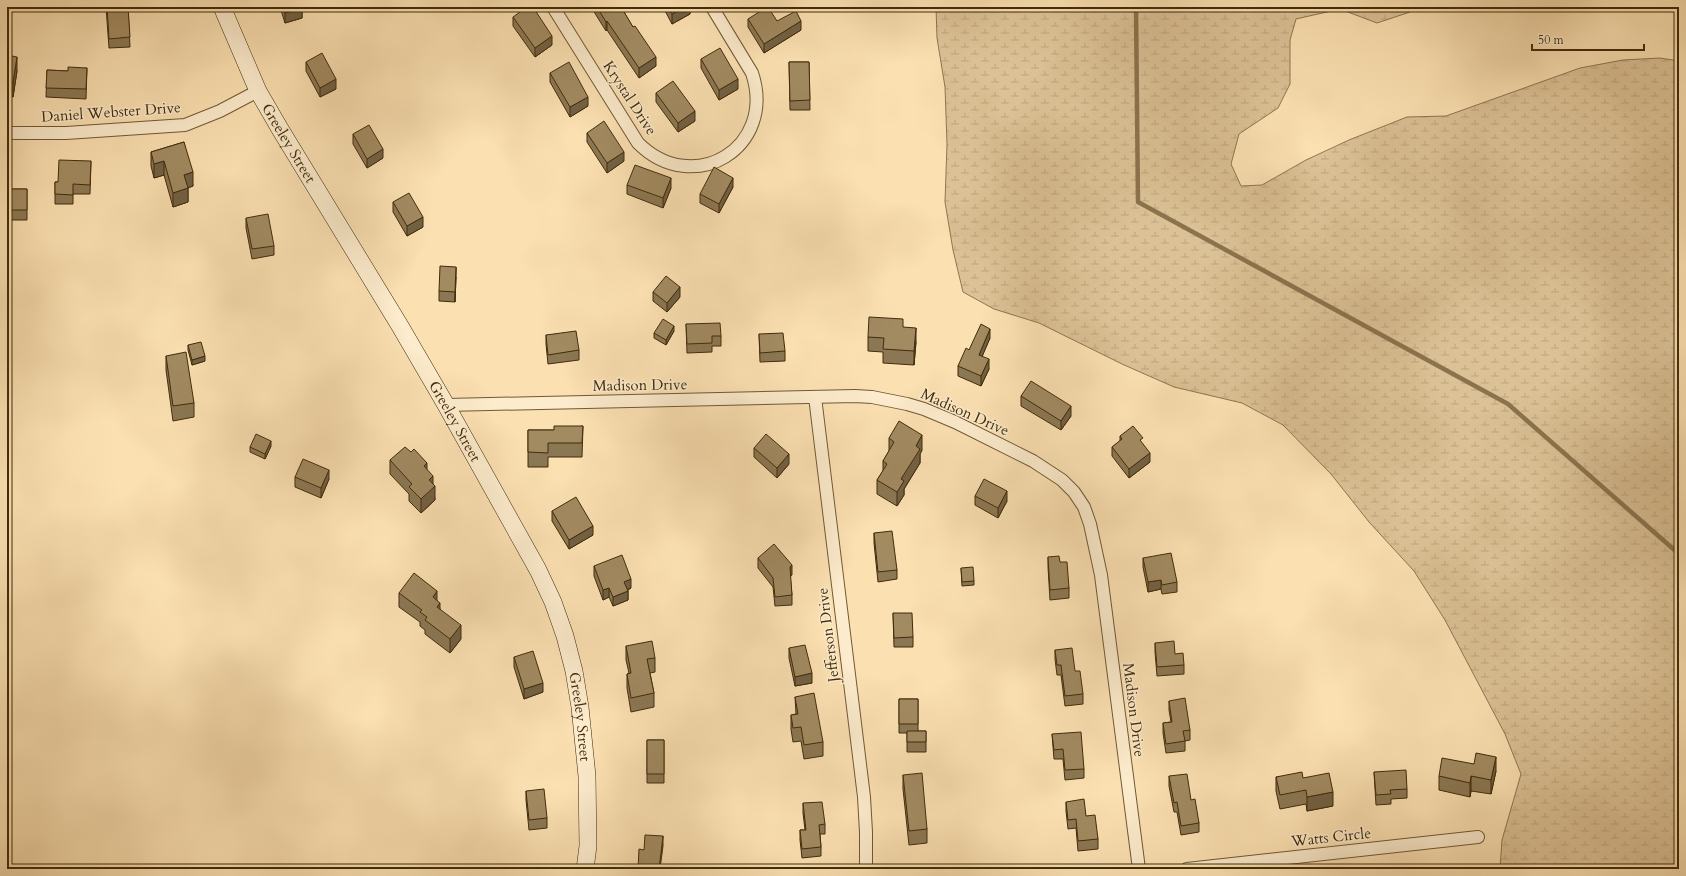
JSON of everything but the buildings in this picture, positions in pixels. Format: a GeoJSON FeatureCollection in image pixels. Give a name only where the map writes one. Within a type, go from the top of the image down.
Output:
{"type":"FeatureCollection","features":[{"type":"Feature","properties":{"kind":"street","name":"Greeley Street"},"geometry":{"type":"LineString","coordinates":[[222,7],[258,91],[446,405],[538,570],[553,602],[565,636],[574,671],[580,707],[587,776],[588,846],[585,869]]}},
{"type":"Feature","properties":{"kind":"street","name":"Krystal Drive"},"geometry":{"type":"LineString","coordinates":[[552,7],[638,143],[653,156],[662,161],[691,167],[720,160],[733,151],[749,132],[755,113],[756,93],[752,73],[712,7]]}},
{"type":"Feature","properties":{"kind":"street","name":"Daniel Webster Drive"},"geometry":{"type":"LineString","coordinates":[[7,133],[66,133],[185,125],[220,111],[258,91]]}},
{"type":"Feature","properties":{"kind":"street","name":"Jefferson Drive"},"geometry":{"type":"LineString","coordinates":[[815,397],[864,797],[866,869]]}},
{"type":"Feature","properties":{"kind":"street","name":"Madison Drive"},"geometry":{"type":"LineString","coordinates":[[446,405],[872,397],[924,409],[955,422],[1032,461],[1062,480],[1074,492],[1084,507],[1090,524],[1101,575],[1139,869]]}},
{"type":"Feature","properties":{"kind":"street","name":"Watts Circle"},"geometry":{"type":"LineString","coordinates":[[1188,869],[1478,837]]}},
{"type":"Feature","properties":{"kind":"green space"},"geometry":{"type":"Polygon","coordinates":[[[936,7],[1409,7],[1410,12],[1377,23],[1340,9],[1296,19],[1290,40],[1290,84],[1278,108],[1239,134],[1231,164],[1241,186],[1262,185],[1306,160],[1349,140],[1407,117],[1446,116],[1580,68],[1623,60],[1660,58],[1679,61],[1679,869],[1500,869],[1502,840],[1521,774],[1505,734],[1445,620],[1414,571],[1369,522],[1331,474],[1283,425],[1242,403],[1174,387],[1122,364],[1039,323],[994,309],[963,292],[953,250],[945,202],[947,144],[945,87],[937,38],[936,7]]]}},
{"type":"Feature","properties":{"kind":"waterway"},"geometry":{"type":"LineString","coordinates":[[1136,7],[1138,202],[1508,404],[1679,554]]}}]}
